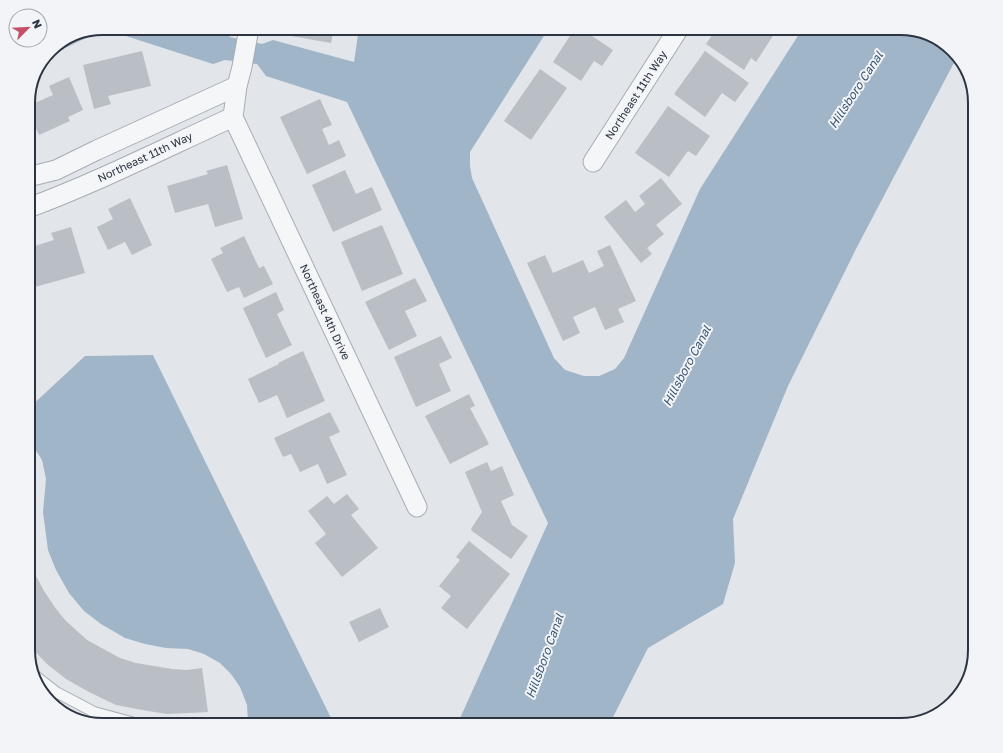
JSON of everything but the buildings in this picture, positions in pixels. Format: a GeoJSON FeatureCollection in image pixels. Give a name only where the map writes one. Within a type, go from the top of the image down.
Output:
{"type":"FeatureCollection","features":[{"type":"Feature","properties":{"kind":"street"},"geometry":{"type":"LineString","coordinates":[[233,117],[237,86],[247,35]]}},
{"type":"Feature","properties":{"kind":"street","name":"Northeast 11th Way"},"geometry":{"type":"LineString","coordinates":[[593,162],[675,35]]}},
{"type":"Feature","properties":{"kind":"street"},"geometry":{"type":"LineString","coordinates":[[35,176],[56,170],[237,86]]}},
{"type":"Feature","properties":{"kind":"street","name":"Northeast 11th Way"},"geometry":{"type":"LineString","coordinates":[[35,205],[61,196],[233,117]]}},
{"type":"Feature","properties":{"kind":"street","name":"Northeast 4th Drive"},"geometry":{"type":"LineString","coordinates":[[233,117],[417,507]]}},
{"type":"Feature","properties":{"kind":"street"},"geometry":{"type":"LineString","coordinates":[[97,150],[108,175]]}},
{"type":"Feature","properties":{"kind":"lane"},"geometry":{"type":"LineString","coordinates":[[43,682],[56,692],[94,712],[116,718]]}},
{"type":"Feature","properties":{"kind":"water","name":"Hillsboro Canal"},"geometry":{"type":"Polygon","coordinates":[[[123,35],[229,35],[230,37],[262,44],[273,40],[354,62],[358,35],[545,35],[470,152],[470,166],[472,178],[554,358],[565,370],[584,376],[599,376],[615,369],[624,358],[700,189],[799,35],[909,36],[930,42],[941,49],[954,62],[857,247],[788,386],[733,519],[735,563],[723,604],[648,648],[613,718],[460,718],[548,523],[347,102],[266,76],[257,64],[225,60],[213,64],[123,35]]]}},
{"type":"Feature","properties":{"kind":"water"},"geometry":{"type":"Polygon","coordinates":[[[89,36],[60,51],[77,40],[89,36]]]}},
{"type":"Feature","properties":{"kind":"water"},"geometry":{"type":"Polygon","coordinates":[[[153,355],[331,718],[248,718],[247,705],[240,687],[231,674],[220,663],[204,654],[188,649],[166,648],[125,638],[101,624],[84,611],[69,593],[56,570],[48,550],[43,512],[46,479],[42,460],[35,449],[35,402],[85,356],[153,355]]]}}]}
